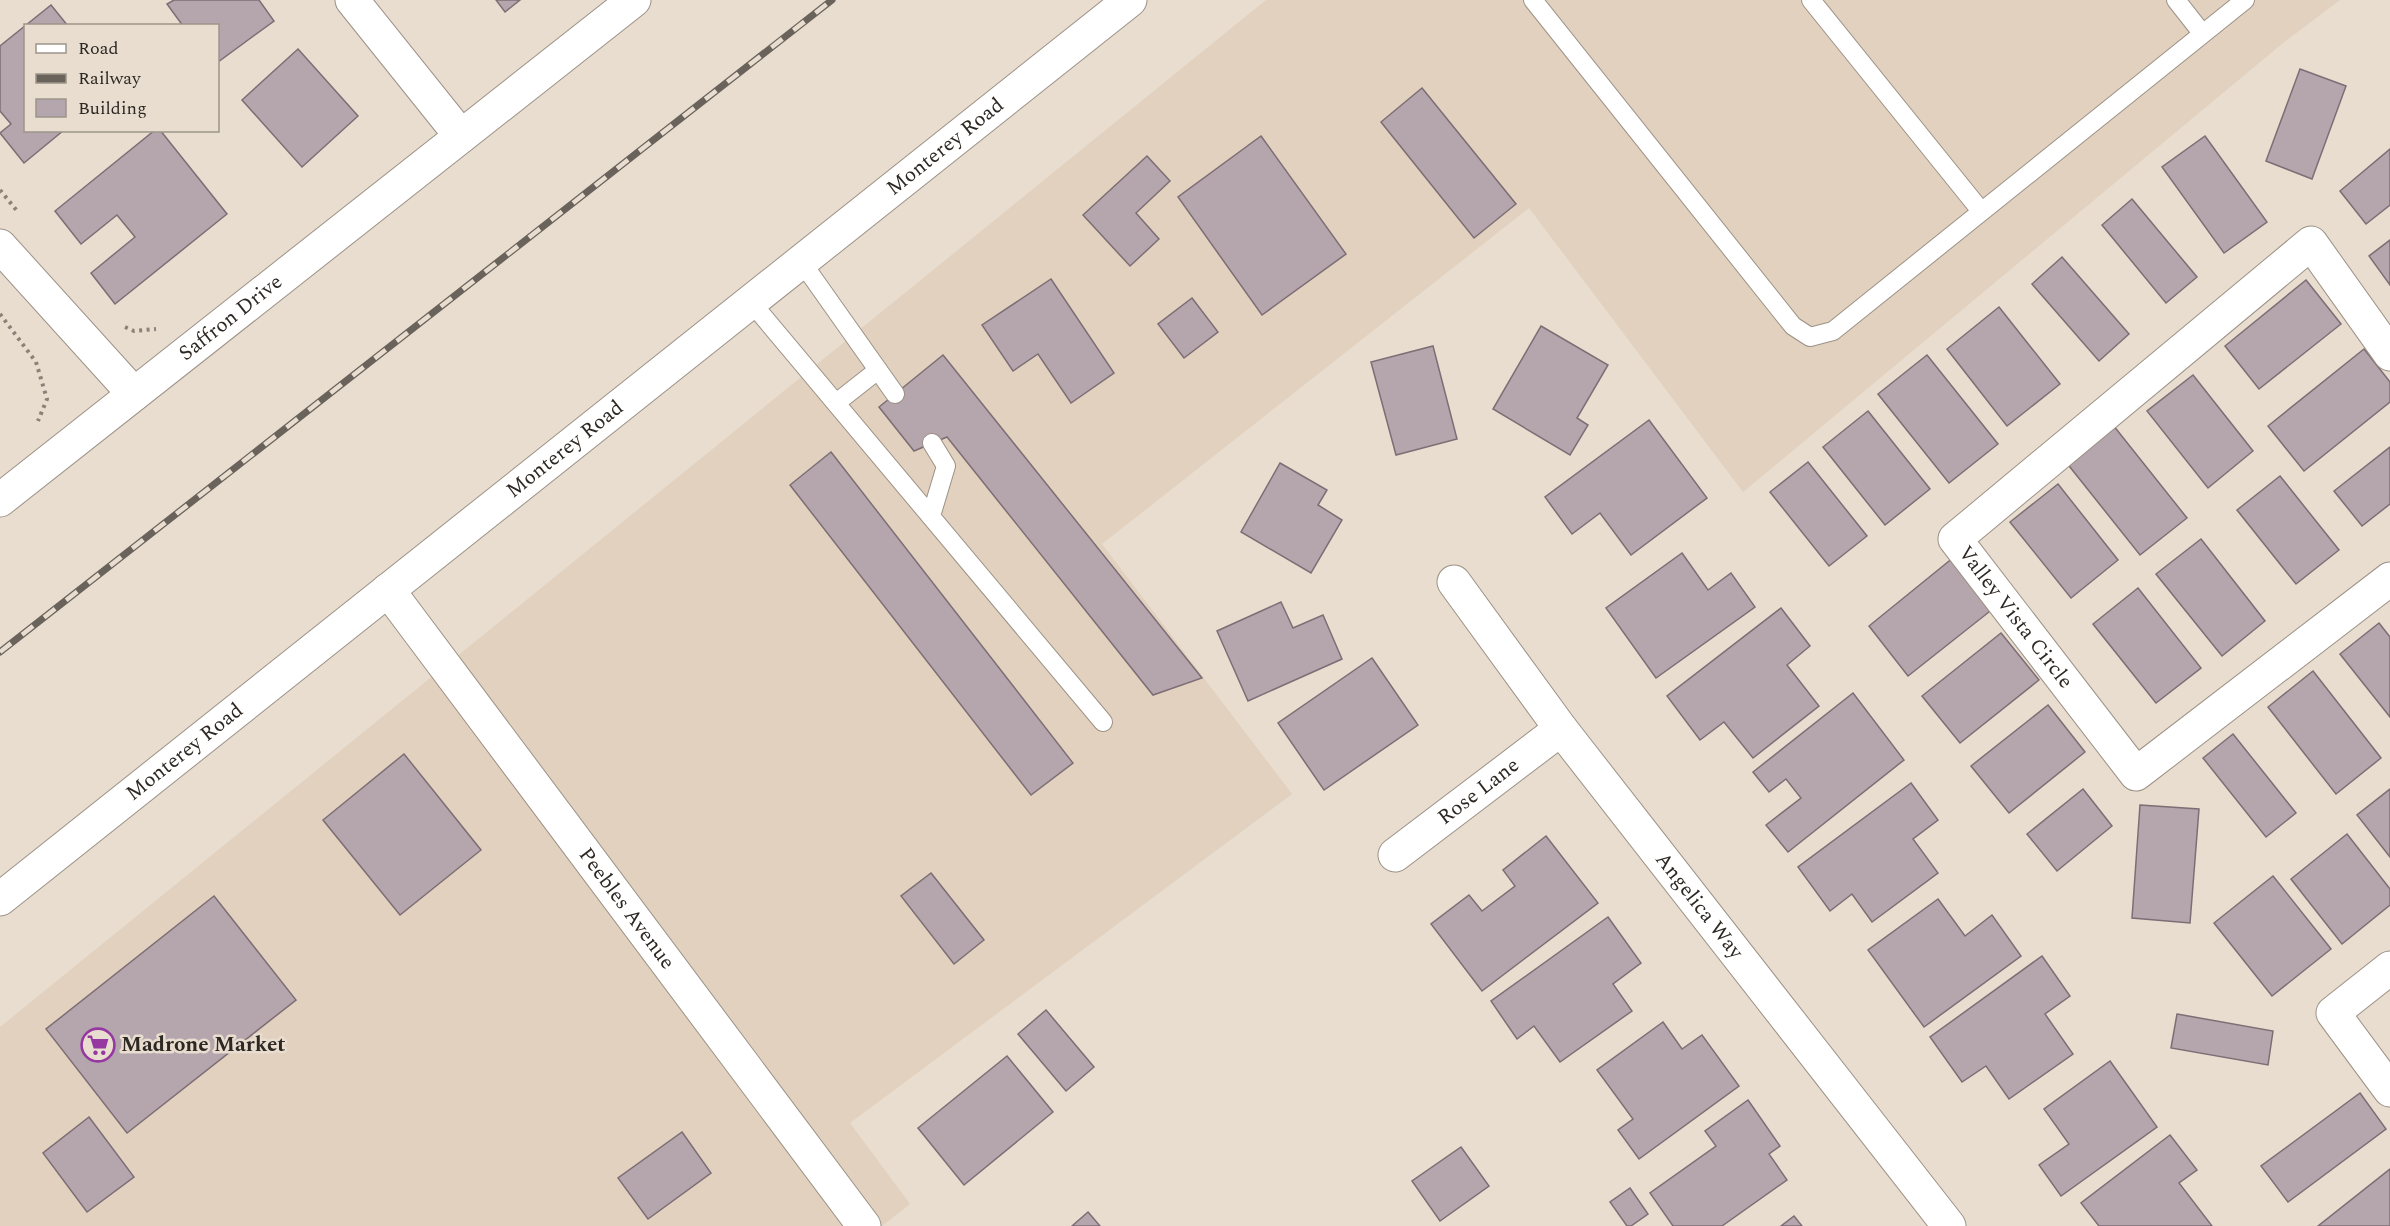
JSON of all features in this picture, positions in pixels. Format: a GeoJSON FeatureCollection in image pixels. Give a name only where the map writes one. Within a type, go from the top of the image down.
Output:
{"type":"FeatureCollection","features":[{"type":"Feature","properties":{"kind":"street"},"geometry":{"type":"LineString","coordinates":[[352,0],[461,136]]}},
{"type":"Feature","properties":{"kind":"street","name":"Saffron Drive"},"geometry":{"type":"LineString","coordinates":[[0,500],[634,0]]}},
{"type":"Feature","properties":{"kind":"street","name":"Monterey Road"},"geometry":{"type":"LineString","coordinates":[[0,899],[1130,0]]}},
{"type":"Feature","properties":{"kind":"street","name":"Valley Vista Circle"},"geometry":{"type":"LineString","coordinates":[[2390,354],[2311,243],[1954,539],[2136,774],[2390,579]]}},
{"type":"Feature","properties":{"kind":"street"},"geometry":{"type":"LineString","coordinates":[[0,246],[134,394]]}},
{"type":"Feature","properties":{"kind":"street","name":"Angelica Way"},"geometry":{"type":"LineString","coordinates":[[1454,582],[1562,729],[1949,1226]]}},
{"type":"Feature","properties":{"kind":"street","name":"Peebles Avenue"},"geometry":{"type":"LineString","coordinates":[[388,590],[864,1226]]}},
{"type":"Feature","properties":{"kind":"street","name":"Rose Lane"},"geometry":{"type":"LineString","coordinates":[[1395,855],[1562,729]]}},
{"type":"Feature","properties":{"kind":"street"},"geometry":{"type":"LineString","coordinates":[[2390,968],[2333,1012],[2390,1090]]}},
{"type":"Feature","properties":{"kind":"lane"},"geometry":{"type":"LineString","coordinates":[[1533,0],[1794,326],[1810,337],[1833,331],[2245,0]]}},
{"type":"Feature","properties":{"kind":"lane"},"geometry":{"type":"LineString","coordinates":[[1811,0],[1981,212]]}},
{"type":"Feature","properties":{"kind":"lane"},"geometry":{"type":"LineString","coordinates":[[2176,0],[2202,33]]}},
{"type":"Feature","properties":{"kind":"lane"},"geometry":{"type":"LineString","coordinates":[[801,261],[895,394]]}},
{"type":"Feature","properties":{"kind":"lane"},"geometry":{"type":"LineString","coordinates":[[751,302],[1103,722]]}},
{"type":"Feature","properties":{"kind":"lane"},"geometry":{"type":"LineString","coordinates":[[836,403],[878,370]]}},
{"type":"Feature","properties":{"kind":"lane"},"geometry":{"type":"LineString","coordinates":[[931,516],[946,466],[932,443]]}},
{"type":"Feature","properties":{"kind":"path"},"geometry":{"type":"LineString","coordinates":[[0,189],[23,218]]}},
{"type":"Feature","properties":{"kind":"path"},"geometry":{"type":"LineString","coordinates":[[0,314],[36,362],[47,399],[35,429]]}},
{"type":"Feature","properties":{"kind":"path"},"geometry":{"type":"LineString","coordinates":[[116,324],[134,331],[163,328]]}},
{"type":"Feature","properties":{"kind":"shaded area"},"geometry":{"type":"Polygon","coordinates":[[[1266,0],[2340,0],[2283,43],[1743,492],[1529,208],[1102,544],[1292,794],[850,1123],[910,1204],[882,1226],[0,1226],[0,1027],[1266,0]]]}},
{"type":"Feature","properties":{"kind":"building"},"geometry":{"type":"Polygon","coordinates":[[[174,0],[259,0],[274,21],[219,61],[219,24],[182,24],[167,4],[174,0]]]}},
{"type":"Feature","properties":{"kind":"building"},"geometry":{"type":"Polygon","coordinates":[[[496,0],[520,0],[505,12],[496,0]]]}},
{"type":"Feature","properties":{"kind":"building"},"geometry":{"type":"Polygon","coordinates":[[[51,5],[66,24],[27,24],[51,5]]]}},
{"type":"Feature","properties":{"kind":"building"},"geometry":{"type":"Polygon","coordinates":[[[24,27],[24,132],[62,132],[24,163],[0,133],[11,124],[0,111],[0,46],[24,27]]]}},
{"type":"Feature","properties":{"kind":"building"},"geometry":{"type":"Polygon","coordinates":[[[298,49],[358,116],[302,167],[242,100],[298,49]]]}},
{"type":"Feature","properties":{"kind":"building"},"geometry":{"type":"Polygon","coordinates":[[[2300,69],[2346,86],[2312,179],[2266,161],[2300,69]]]}},
{"type":"Feature","properties":{"kind":"building"},"geometry":{"type":"Polygon","coordinates":[[[1422,88],[1516,204],[1474,238],[1381,122],[1422,88]]]}},
{"type":"Feature","properties":{"kind":"building"},"geometry":{"type":"Polygon","coordinates":[[[153,132],[162,132],[227,214],[115,304],[91,273],[135,237],[117,215],[81,244],[55,211],[153,132]]]}},
{"type":"Feature","properties":{"kind":"building"},"geometry":{"type":"Polygon","coordinates":[[[1261,136],[1346,254],[1262,315],[1178,197],[1261,136]]]}},
{"type":"Feature","properties":{"kind":"building"},"geometry":{"type":"Polygon","coordinates":[[[2205,136],[2267,222],[2224,253],[2162,167],[2205,136]]]}},
{"type":"Feature","properties":{"kind":"building"},"geometry":{"type":"Polygon","coordinates":[[[2390,149],[2390,205],[2366,224],[2340,191],[2390,149]]]}},
{"type":"Feature","properties":{"kind":"building"},"geometry":{"type":"Polygon","coordinates":[[[1147,156],[1170,181],[1136,213],[1159,239],[1130,266],[1083,215],[1147,156]]]}},
{"type":"Feature","properties":{"kind":"building"},"geometry":{"type":"Polygon","coordinates":[[[2132,199],[2197,277],[2166,303],[2102,225],[2132,199]]]}},
{"type":"Feature","properties":{"kind":"building"},"geometry":{"type":"Polygon","coordinates":[[[2390,240],[2390,285],[2369,256],[2390,240]]]}},
{"type":"Feature","properties":{"kind":"building"},"geometry":{"type":"Polygon","coordinates":[[[2062,257],[2129,334],[2099,361],[2032,284],[2062,257]]]}},
{"type":"Feature","properties":{"kind":"building"},"geometry":{"type":"Polygon","coordinates":[[[1051,279],[1114,373],[1071,403],[1038,354],[1013,371],[982,325],[1051,279]]]}},
{"type":"Feature","properties":{"kind":"building"},"geometry":{"type":"Polygon","coordinates":[[[2306,280],[2341,324],[2259,389],[2225,346],[2306,280]]]}},
{"type":"Feature","properties":{"kind":"building"},"geometry":{"type":"Polygon","coordinates":[[[1192,298],[1218,332],[1184,358],[1158,324],[1192,298]]]}},
{"type":"Feature","properties":{"kind":"building"},"geometry":{"type":"Polygon","coordinates":[[[1999,307],[2060,384],[2007,426],[1947,349],[1999,307]]]}},
{"type":"Feature","properties":{"kind":"building"},"geometry":{"type":"Polygon","coordinates":[[[1541,326],[1608,365],[1577,418],[1588,425],[1570,455],[1493,409],[1541,326]]]}},
{"type":"Feature","properties":{"kind":"building"},"geometry":{"type":"Polygon","coordinates":[[[1433,346],[1457,439],[1396,455],[1371,362],[1433,346]]]}},
{"type":"Feature","properties":{"kind":"building"},"geometry":{"type":"Polygon","coordinates":[[[2364,349],[2390,382],[2390,402],[2304,471],[2268,426],[2364,349]]]}},
{"type":"Feature","properties":{"kind":"building"},"geometry":{"type":"Polygon","coordinates":[[[943,355],[1202,678],[1153,695],[947,437],[914,451],[879,407],[943,355]]]}},
{"type":"Feature","properties":{"kind":"building"},"geometry":{"type":"Polygon","coordinates":[[[1927,355],[1998,444],[1949,483],[1878,394],[1927,355]]]}},
{"type":"Feature","properties":{"kind":"building"},"geometry":{"type":"Polygon","coordinates":[[[2193,375],[2253,451],[2208,488],[2147,411],[2193,375]]]}},
{"type":"Feature","properties":{"kind":"building"},"geometry":{"type":"Polygon","coordinates":[[[1868,411],[1930,489],[1885,525],[1823,447],[1868,411]]]}},
{"type":"Feature","properties":{"kind":"building"},"geometry":{"type":"Polygon","coordinates":[[[1649,420],[1707,498],[1631,555],[1600,513],[1572,534],[1545,497],[1649,420]]]}},
{"type":"Feature","properties":{"kind":"building"},"geometry":{"type":"Polygon","coordinates":[[[2113,425],[2187,518],[2140,555],[2066,462],[2113,425]]]}},
{"type":"Feature","properties":{"kind":"building"},"geometry":{"type":"Polygon","coordinates":[[[2390,447],[2390,504],[2362,526],[2334,491],[2390,447]]]}},
{"type":"Feature","properties":{"kind":"building"},"geometry":{"type":"Polygon","coordinates":[[[831,452],[1073,763],[1031,795],[790,485],[831,452]]]}},
{"type":"Feature","properties":{"kind":"building"},"geometry":{"type":"Polygon","coordinates":[[[1808,462],[1867,536],[1829,566],[1770,492],[1808,462]]]}},
{"type":"Feature","properties":{"kind":"building"},"geometry":{"type":"Polygon","coordinates":[[[1280,463],[1327,490],[1318,505],[1342,520],[1311,573],[1241,532],[1280,463]]]}},
{"type":"Feature","properties":{"kind":"building"},"geometry":{"type":"Polygon","coordinates":[[[2280,476],[2339,550],[2296,584],[2237,510],[2280,476]]]}},
{"type":"Feature","properties":{"kind":"building"},"geometry":{"type":"Polygon","coordinates":[[[2058,484],[2118,560],[2071,598],[2010,522],[2058,484]]]}},
{"type":"Feature","properties":{"kind":"building"},"geometry":{"type":"Polygon","coordinates":[[[2201,539],[2265,621],[2222,656],[2156,574],[2201,539]]]}},
{"type":"Feature","properties":{"kind":"building"},"geometry":{"type":"Polygon","coordinates":[[[1682,553],[1708,590],[1731,573],[1755,607],[1656,678],[1606,608],[1682,553]]]}},
{"type":"Feature","properties":{"kind":"building"},"geometry":{"type":"Polygon","coordinates":[[[1954,557],[1994,608],[1908,676],[1869,626],[1954,557]]]}},
{"type":"Feature","properties":{"kind":"building"},"geometry":{"type":"Polygon","coordinates":[[[2138,588],[2201,668],[2156,703],[2093,624],[2138,588]]]}},
{"type":"Feature","properties":{"kind":"building"},"geometry":{"type":"Polygon","coordinates":[[[1281,602],[1293,628],[1323,615],[1342,659],[1248,701],[1217,631],[1281,602]]]}},
{"type":"Feature","properties":{"kind":"building"},"geometry":{"type":"Polygon","coordinates":[[[1781,608],[1810,646],[1787,665],[1819,706],[1753,758],[1724,722],[1700,740],[1667,696],[1781,608]]]}},
{"type":"Feature","properties":{"kind":"building"},"geometry":{"type":"Polygon","coordinates":[[[2379,623],[2390,637],[2390,717],[2340,654],[2379,623]]]}},
{"type":"Feature","properties":{"kind":"building"},"geometry":{"type":"Polygon","coordinates":[[[2001,633],[2039,680],[1960,743],[1922,696],[2001,633]]]}},
{"type":"Feature","properties":{"kind":"building"},"geometry":{"type":"Polygon","coordinates":[[[1372,658],[1418,725],[1324,790],[1278,723],[1372,658]]]}},
{"type":"Feature","properties":{"kind":"building"},"geometry":{"type":"Polygon","coordinates":[[[2313,671],[2381,758],[2336,794],[2268,707],[2313,671]]]}},
{"type":"Feature","properties":{"kind":"building"},"geometry":{"type":"Polygon","coordinates":[[[1853,693],[1904,760],[1788,852],[1766,825],[1801,798],[1786,779],[1769,792],[1753,772],[1853,693]]]}},
{"type":"Feature","properties":{"kind":"building"},"geometry":{"type":"Polygon","coordinates":[[[2048,705],[2085,752],[2009,813],[1971,766],[2048,705]]]}},
{"type":"Feature","properties":{"kind":"building"},"geometry":{"type":"Polygon","coordinates":[[[2233,734],[2296,813],[2266,837],[2203,758],[2233,734]]]}},
{"type":"Feature","properties":{"kind":"building"},"geometry":{"type":"Polygon","coordinates":[[[404,754],[481,850],[400,915],[323,820],[404,754]]]}},
{"type":"Feature","properties":{"kind":"building"},"geometry":{"type":"Polygon","coordinates":[[[1911,783],[1938,820],[1913,839],[1938,873],[1872,922],[1852,894],[1830,911],[1798,867],[1911,783]]]}},
{"type":"Feature","properties":{"kind":"building"},"geometry":{"type":"Polygon","coordinates":[[[2083,789],[2112,826],[2057,871],[2027,834],[2083,789]]]}},
{"type":"Feature","properties":{"kind":"building"},"geometry":{"type":"Polygon","coordinates":[[[2390,789],[2390,857],[2357,815],[2390,789]]]}},
{"type":"Feature","properties":{"kind":"building"},"geometry":{"type":"Polygon","coordinates":[[[2140,805],[2199,809],[2190,923],[2132,918],[2140,805]]]}},
{"type":"Feature","properties":{"kind":"building"},"geometry":{"type":"Polygon","coordinates":[[[2347,834],[2390,889],[2390,905],[2342,944],[2291,879],[2347,834]]]}},
{"type":"Feature","properties":{"kind":"building"},"geometry":{"type":"Polygon","coordinates":[[[1546,836],[1598,903],[1482,991],[1431,924],[1469,895],[1482,911],[1515,886],[1503,870],[1546,836]]]}},
{"type":"Feature","properties":{"kind":"building"},"geometry":{"type":"Polygon","coordinates":[[[931,873],[984,940],[954,964],[901,896],[931,873]]]}},
{"type":"Feature","properties":{"kind":"building"},"geometry":{"type":"Polygon","coordinates":[[[2273,876],[2331,949],[2272,996],[2214,923],[2273,876]]]}},
{"type":"Feature","properties":{"kind":"building"},"geometry":{"type":"Polygon","coordinates":[[[214,896],[296,1000],[127,1133],[46,1029],[214,896]]]}},
{"type":"Feature","properties":{"kind":"building"},"geometry":{"type":"Polygon","coordinates":[[[1938,899],[1965,936],[1992,915],[2021,956],[1924,1027],[1868,950],[1938,899]]]}},
{"type":"Feature","properties":{"kind":"building"},"geometry":{"type":"Polygon","coordinates":[[[1608,917],[1641,963],[1613,984],[1632,1011],[1560,1062],[1534,1026],[1517,1039],[1491,1001],[1608,917]]]}},
{"type":"Feature","properties":{"kind":"building"},"geometry":{"type":"Polygon","coordinates":[[[2042,956],[2070,996],[2045,1014],[2073,1054],[2009,1099],[1986,1066],[1962,1082],[1930,1037],[2042,956]]]}},
{"type":"Feature","properties":{"kind":"building"},"geometry":{"type":"Polygon","coordinates":[[[1046,1010],[1094,1067],[1066,1091],[1018,1034],[1046,1010]]]}},
{"type":"Feature","properties":{"kind":"building"},"geometry":{"type":"Polygon","coordinates":[[[2177,1014],[2273,1031],[2268,1065],[2171,1048],[2177,1014]]]}},
{"type":"Feature","properties":{"kind":"building"},"geometry":{"type":"Polygon","coordinates":[[[1663,1022],[1682,1049],[1702,1035],[1739,1086],[1639,1159],[1618,1130],[1633,1119],[1597,1070],[1663,1022]]]}},
{"type":"Feature","properties":{"kind":"building"},"geometry":{"type":"Polygon","coordinates":[[[1007,1056],[1053,1112],[964,1185],[918,1128],[1007,1056]]]}},
{"type":"Feature","properties":{"kind":"building"},"geometry":{"type":"Polygon","coordinates":[[[2110,1061],[2157,1127],[2061,1196],[2039,1165],[2069,1144],[2044,1109],[2110,1061]]]}},
{"type":"Feature","properties":{"kind":"building"},"geometry":{"type":"Polygon","coordinates":[[[2360,1093],[2386,1129],[2288,1202],[2261,1166],[2360,1093]]]}},
{"type":"Feature","properties":{"kind":"building"},"geometry":{"type":"Polygon","coordinates":[[[1748,1100],[1780,1146],[1769,1154],[1787,1180],[1722,1226],[1673,1226],[1650,1193],[1716,1146],[1705,1131],[1748,1100]]]}},
{"type":"Feature","properties":{"kind":"building"},"geometry":{"type":"Polygon","coordinates":[[[89,1117],[134,1177],[87,1212],[43,1153],[89,1117]]]}},
{"type":"Feature","properties":{"kind":"building"},"geometry":{"type":"Polygon","coordinates":[[[682,1132],[711,1173],[648,1219],[618,1178],[682,1132]]]}},
{"type":"Feature","properties":{"kind":"building"},"geometry":{"type":"Polygon","coordinates":[[[2170,1135],[2197,1170],[2179,1183],[2212,1226],[2099,1226],[2081,1203],[2170,1135]]]}},
{"type":"Feature","properties":{"kind":"building"},"geometry":{"type":"Polygon","coordinates":[[[1461,1147],[1489,1186],[1440,1221],[1412,1181],[1461,1147]]]}},
{"type":"Feature","properties":{"kind":"building"},"geometry":{"type":"Polygon","coordinates":[[[2390,1169],[2390,1226],[2318,1226],[2390,1169]]]}},
{"type":"Feature","properties":{"kind":"building"},"geometry":{"type":"Polygon","coordinates":[[[1630,1188],[1648,1214],[1631,1226],[1627,1226],[1610,1202],[1630,1188]]]}},
{"type":"Feature","properties":{"kind":"building"},"geometry":{"type":"Polygon","coordinates":[[[1088,1212],[1100,1226],[1072,1226],[1088,1212]]]}},
{"type":"Feature","properties":{"kind":"building"},"geometry":{"type":"Polygon","coordinates":[[[1794,1216],[1802,1226],[1781,1226],[1794,1216]]]}},
{"type":"Feature","properties":{"kind":"railway"},"geometry":{"type":"LineString","coordinates":[[0,652],[832,0]]}},
{"type":"Feature","properties":{"kind":"place","name":"Madrone Market"},"geometry":{"type":"Point","coordinates":[98,1045]}}]}
